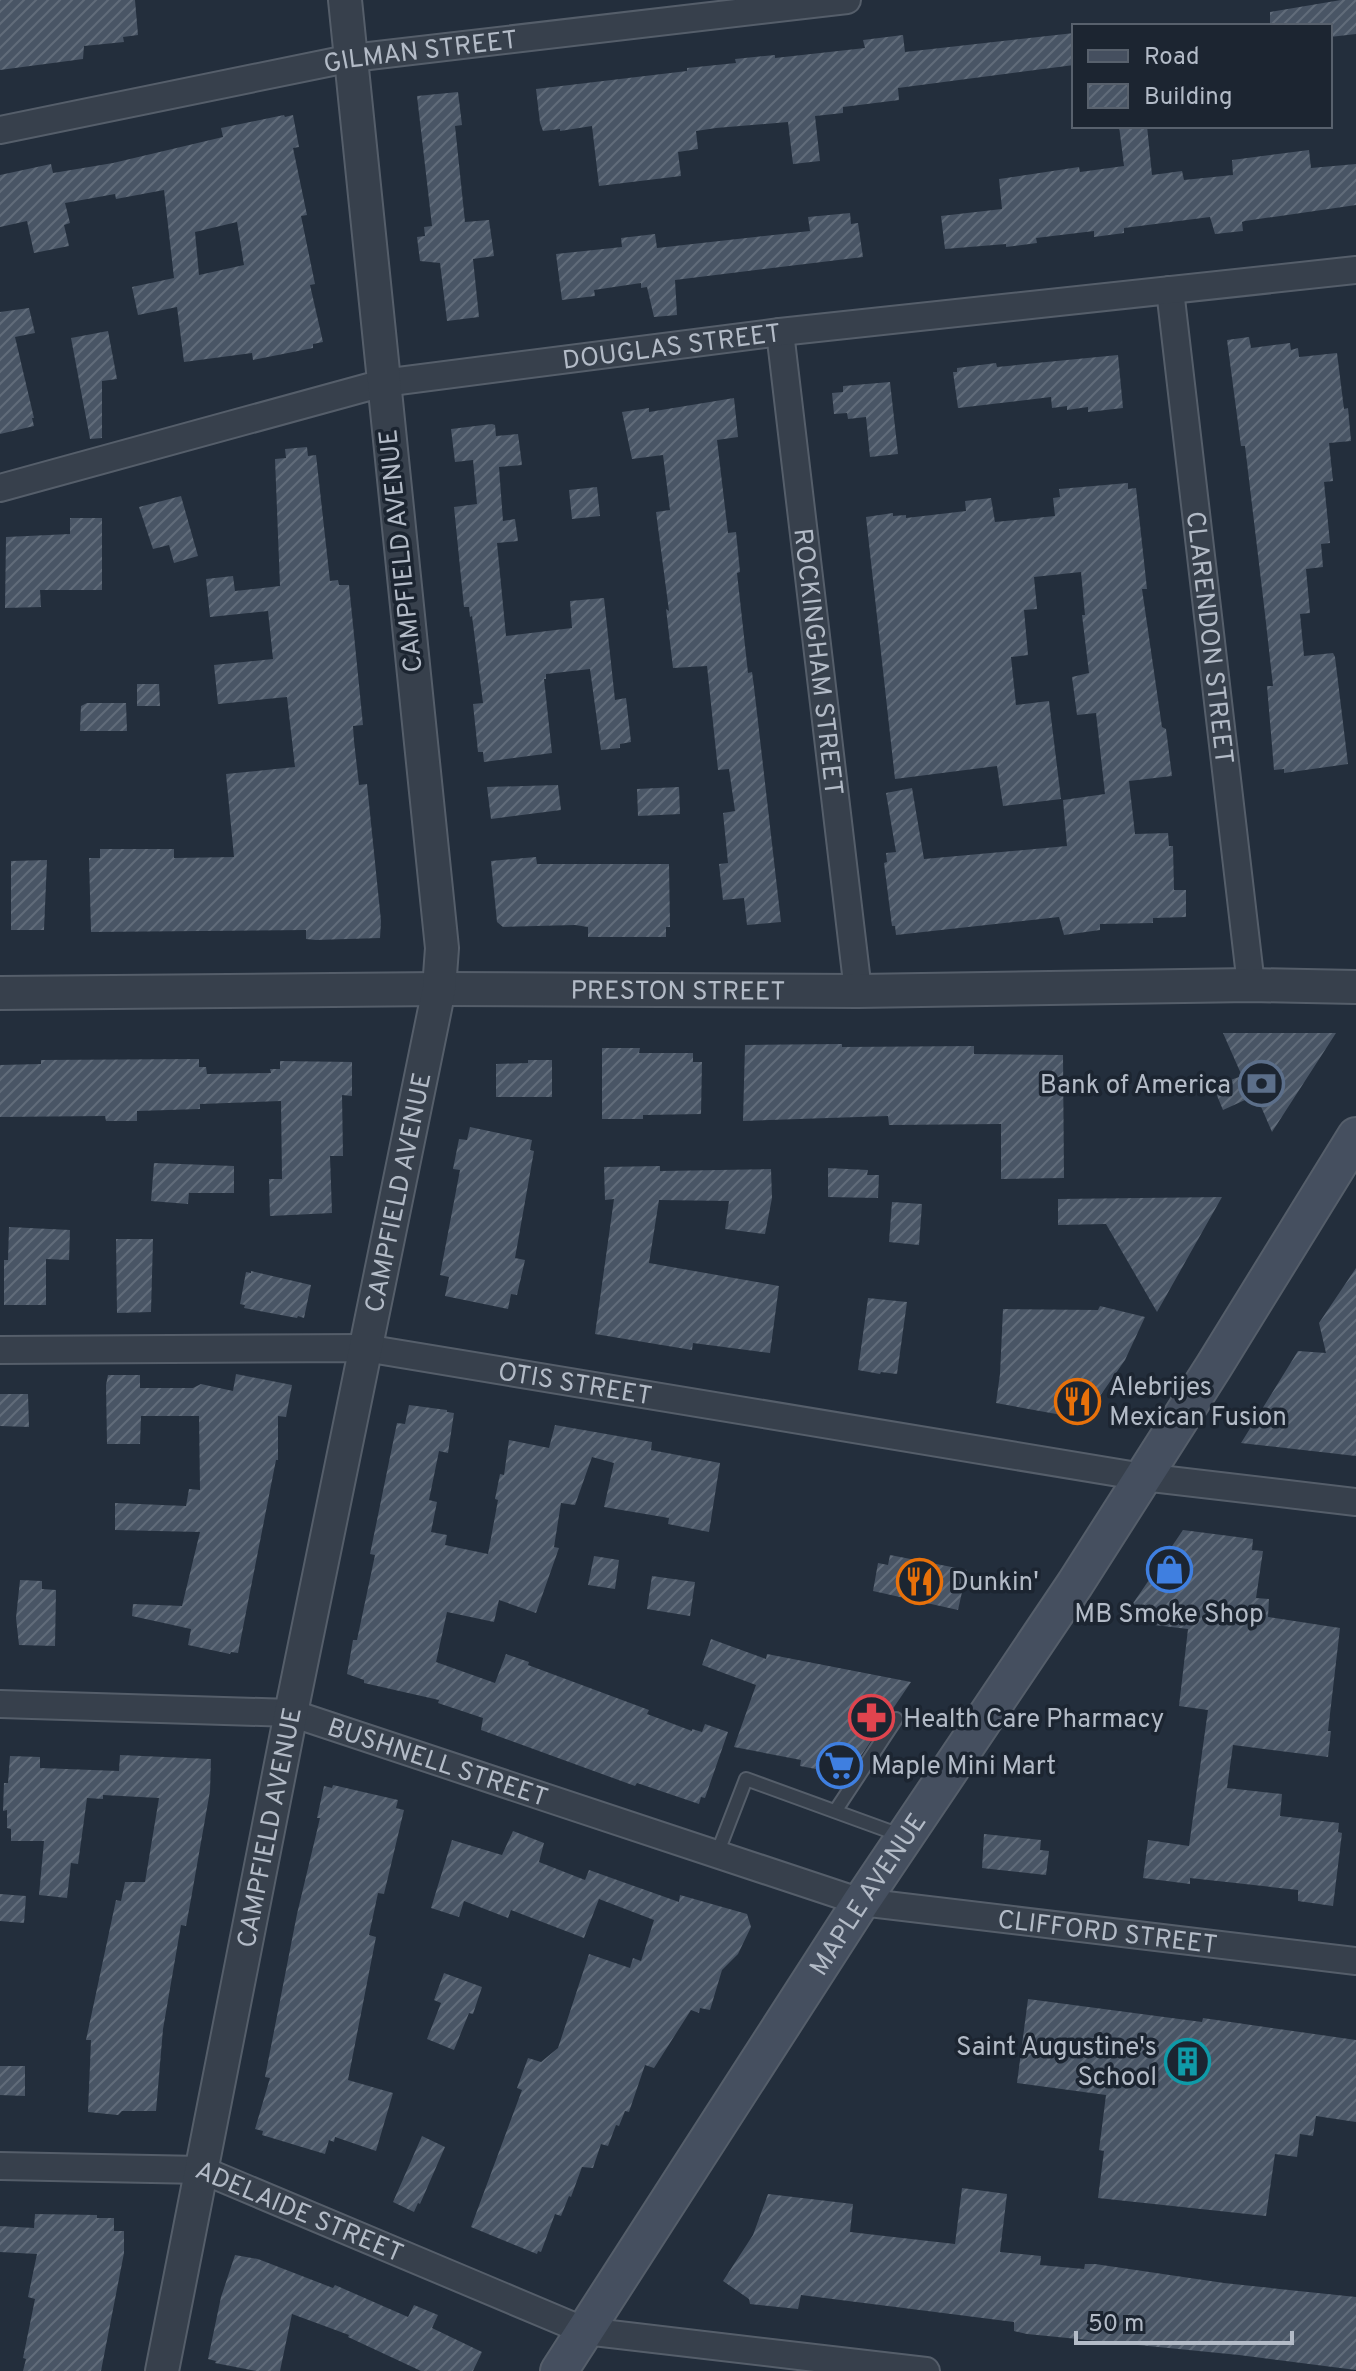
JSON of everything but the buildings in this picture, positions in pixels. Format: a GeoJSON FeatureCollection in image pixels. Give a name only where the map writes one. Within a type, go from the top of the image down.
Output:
{"type":"FeatureCollection","features":[{"type":"Feature","properties":{"kind":"main road","name":"MAPLE AVENUE"},"geometry":{"type":"LineString","coordinates":[[559,2371],[861,1902],[1075,1584],[1356,1136]]}},
{"type":"Feature","properties":{"kind":"street","name":"CAMPFIELD AVENUE"},"geometry":{"type":"LineString","coordinates":[[162,2371],[291,1713],[439,989],[442,948],[345,0]]}},
{"type":"Feature","properties":{"kind":"street","name":"GILMAN STREET"},"geometry":{"type":"LineString","coordinates":[[0,130],[352,58],[847,0]]}},
{"type":"Feature","properties":{"kind":"street","name":"DOUGLAS STREET"},"geometry":{"type":"LineString","coordinates":[[0,488],[383,383],[780,332],[1356,270]]}},
{"type":"Feature","properties":{"kind":"street","name":"CLARENDON STREET"},"geometry":{"type":"LineString","coordinates":[[1170,290],[1251,985]]}},
{"type":"Feature","properties":{"kind":"street","name":"ROCKINGHAM STREET"},"geometry":{"type":"LineString","coordinates":[[780,332],[858,991]]}},
{"type":"Feature","properties":{"kind":"street","name":"PRESTON STREET"},"geometry":{"type":"LineString","coordinates":[[0,993],[439,989],[858,991],[1251,985],[1356,987]]}},
{"type":"Feature","properties":{"kind":"street","name":"OTIS STREET"},"geometry":{"type":"LineString","coordinates":[[0,1350],[365,1348],[1143,1477],[1356,1502]]}},
{"type":"Feature","properties":{"kind":"street","name":"BUSHNELL STREET"},"geometry":{"type":"LineString","coordinates":[[0,1704],[291,1713],[861,1902]]}},
{"type":"Feature","properties":{"kind":"street","name":"CLIFFORD STREET"},"geometry":{"type":"LineString","coordinates":[[861,1902],[1356,1961]]}},
{"type":"Feature","properties":{"kind":"street","name":"ADELAIDE STREET"},"geometry":{"type":"LineString","coordinates":[[0,2166],[202,2170],[585,2331],[926,2371]]}},
{"type":"Feature","properties":{"kind":"lane"},"geometry":{"type":"LineString","coordinates":[[836,1810],[896,1719]]}},
{"type":"Feature","properties":{"kind":"lane"},"geometry":{"type":"LineString","coordinates":[[717,1854],[746,1779],[905,1837]]}},
{"type":"Feature","properties":{"kind":"place","name":"Bank of America"},"geometry":{"type":"Point","coordinates":[1262,1084]}},
{"type":"Feature","properties":{"kind":"place","name":"Alebrijes Mexican Fusion"},"geometry":{"type":"Point","coordinates":[1078,1401]}},
{"type":"Feature","properties":{"kind":"place","name":"MB Smoke Shop"},"geometry":{"type":"Point","coordinates":[1169,1570]}},
{"type":"Feature","properties":{"kind":"place","name":"Dunkin'"},"geometry":{"type":"Point","coordinates":[920,1581]}},
{"type":"Feature","properties":{"kind":"place","name":"Health Care Pharmacy"},"geometry":{"type":"Point","coordinates":[872,1718]}},
{"type":"Feature","properties":{"kind":"place","name":"Maple Mini Mart"},"geometry":{"type":"Point","coordinates":[840,1765]}},
{"type":"Feature","properties":{"kind":"place","name":"Saint Augustine's School"},"geometry":{"type":"Point","coordinates":[1188,2061]}}]}
